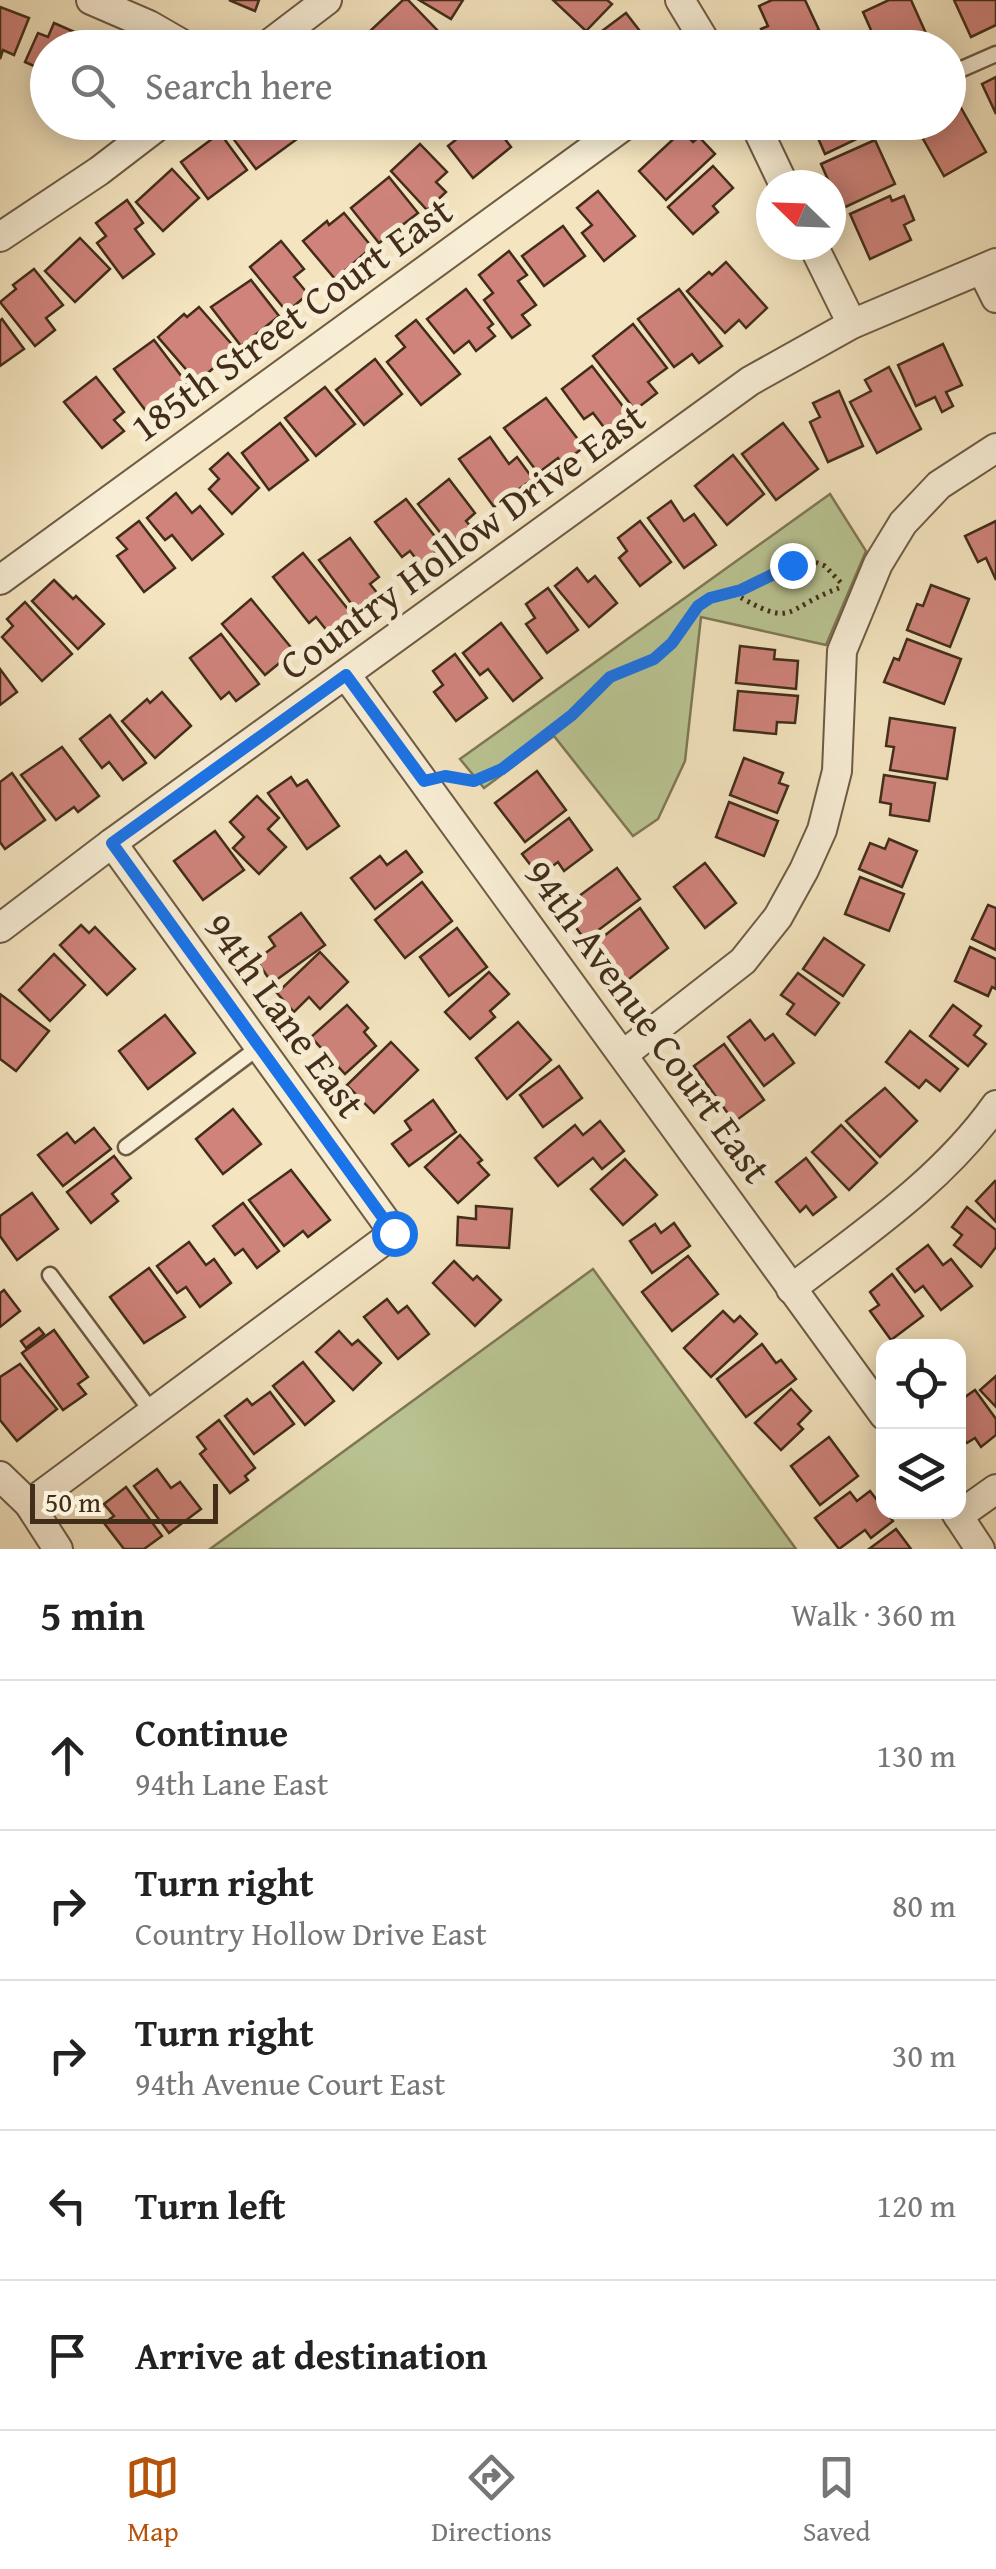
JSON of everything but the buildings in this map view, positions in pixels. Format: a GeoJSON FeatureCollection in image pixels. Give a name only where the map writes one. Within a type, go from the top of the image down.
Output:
{"type":"FeatureCollection","features":[{"type":"Feature","properties":{"kind":"street"},"geometry":{"type":"LineString","coordinates":[[91,0],[158,30]]}},
{"type":"Feature","properties":{"kind":"street"},"geometry":{"type":"LineString","coordinates":[[288,30],[327,0]]}},
{"type":"Feature","properties":{"kind":"street"},"geometry":{"type":"LineString","coordinates":[[680,0],[698,30]]}},
{"type":"Feature","properties":{"kind":"street"},"geometry":{"type":"LineString","coordinates":[[0,237],[139,140]]}},
{"type":"Feature","properties":{"kind":"street","name":"185th Street Court East"},"geometry":{"type":"LineString","coordinates":[[0,580],[604,140]]}},
{"type":"Feature","properties":{"kind":"street"},"geometry":{"type":"LineString","coordinates":[[763,140],[777,170]]}},
{"type":"Feature","properties":{"kind":"street"},"geometry":{"type":"LineString","coordinates":[[820,260],[852,324]]}},
{"type":"Feature","properties":{"kind":"street"},"geometry":{"type":"LineString","coordinates":[[989,266],[996,298]]}},
{"type":"Feature","properties":{"kind":"street","name":"Country Hollow Drive East"},"geometry":{"type":"LineString","coordinates":[[0,928],[750,381],[852,324],[989,266]]}},
{"type":"Feature","properties":{"kind":"street"},"geometry":{"type":"LineString","coordinates":[[624,1054],[743,961],[778,917],[822,830],[837,771],[842,651],[878,564],[904,523],[940,485],[996,448]]}},
{"type":"Feature","properties":{"kind":"street","name":"94th Avenue Court East"},"geometry":{"type":"LineString","coordinates":[[346,675],[876,1403]]}},
{"type":"Feature","properties":{"kind":"street","name":"94th Lane East"},"geometry":{"type":"LineString","coordinates":[[112,843],[394,1233],[152,1412]]}},
{"type":"Feature","properties":{"kind":"street"},"geometry":{"type":"LineString","coordinates":[[791,1289],[920,1191],[996,1105]]}},
{"type":"Feature","properties":{"kind":"street"},"geometry":{"type":"LineString","coordinates":[[29,1504],[152,1412]]}},
{"type":"Feature","properties":{"kind":"street"},"geometry":{"type":"LineString","coordinates":[[0,1476],[29,1504],[58,1549]]}},
{"type":"Feature","properties":{"kind":"street"},"geometry":{"type":"LineString","coordinates":[[966,1508],[996,1489]]}},
{"type":"Feature","properties":{"kind":"street"},"geometry":{"type":"LineString","coordinates":[[959,1519],[980,1549]]}},
{"type":"Feature","properties":{"kind":"lane"},"geometry":{"type":"LineString","coordinates":[[966,68],[996,54]]}},
{"type":"Feature","properties":{"kind":"lane"},"geometry":{"type":"LineString","coordinates":[[126,1147],[259,1047]]}},
{"type":"Feature","properties":{"kind":"lane"},"geometry":{"type":"LineString","coordinates":[[50,1275],[152,1412]]}},
{"type":"Feature","properties":{"kind":"path"},"geometry":{"type":"LineString","coordinates":[[424,781],[445,776],[474,781],[502,769],[572,715],[610,677],[654,659],[672,643],[698,606],[710,598],[733,593],[810,560],[825,566],[846,587],[827,593],[802,609],[782,614],[758,608],[733,593]]}},
{"type":"Feature","properties":{"kind":"green space"},"geometry":{"type":"Polygon","coordinates":[[[830,494],[866,551],[826,645],[701,617],[685,761],[658,819],[633,836],[554,736],[484,788],[460,759],[830,494]]]}},
{"type":"Feature","properties":{"kind":"green space"},"geometry":{"type":"Polygon","coordinates":[[[593,1269],[796,1549],[210,1549],[593,1269]]]}},
{"type":"Feature","properties":{"kind":"route"},"geometry":{"type":"LineString","coordinates":[[394,1233],[112,843],[346,675],[424,781],[436,776],[468,781],[487,777],[572,715],[610,677],[654,659],[672,643],[698,606],[792,565]]}}]}
